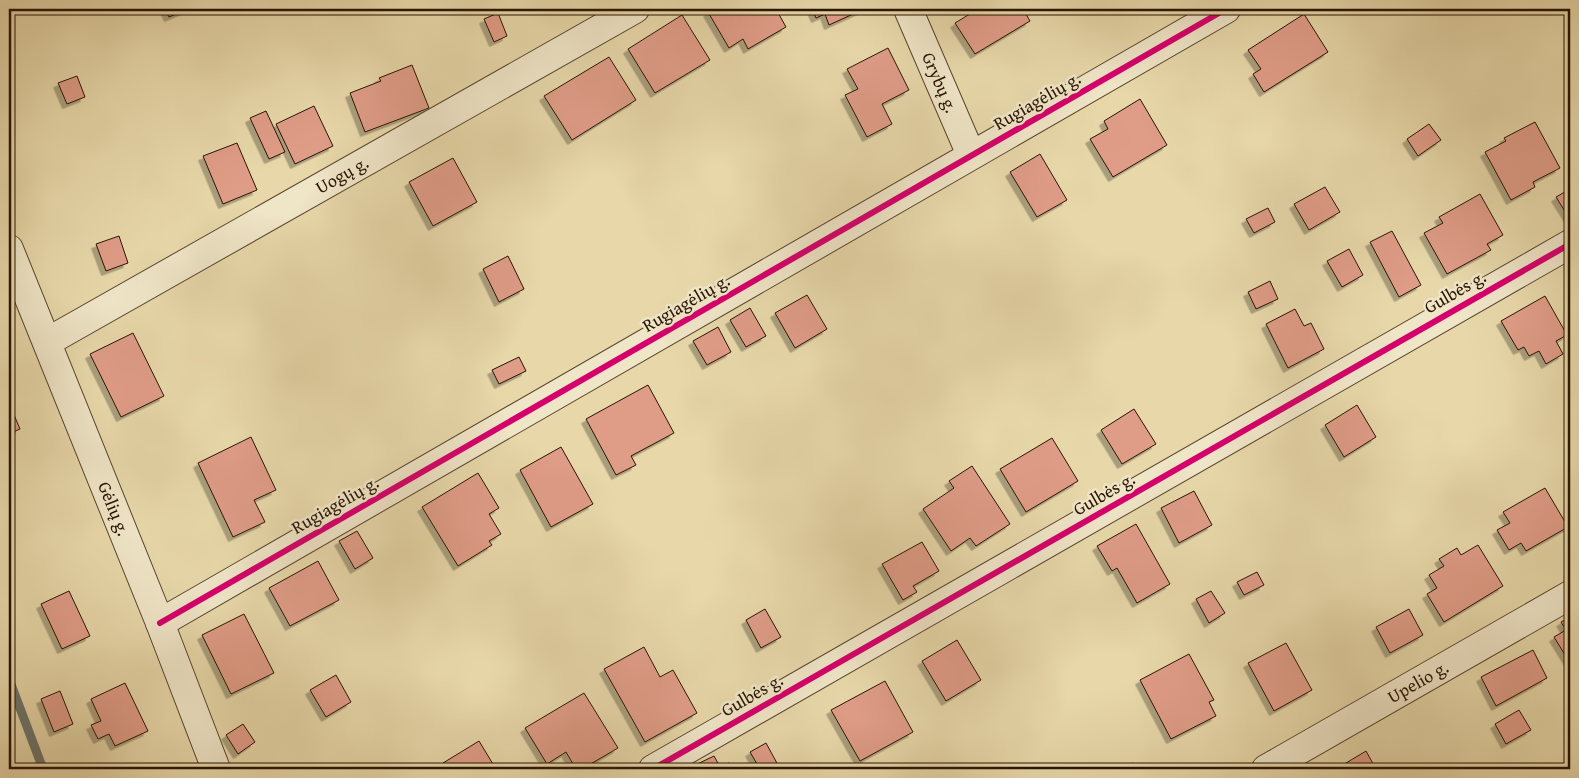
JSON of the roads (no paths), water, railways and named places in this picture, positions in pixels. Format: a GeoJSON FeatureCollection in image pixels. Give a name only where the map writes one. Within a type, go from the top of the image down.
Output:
{"type":"FeatureCollection","features":[{"type":"Feature","properties":{"kind":"street","name":"Uogų g."},"geometry":{"type":"LineString","coordinates":[[47,342],[635,9]]}},
{"type":"Feature","properties":{"kind":"street","name":"Grybų g."},"geometry":{"type":"LineString","coordinates":[[908,9],[971,155]]}},
{"type":"Feature","properties":{"kind":"street","name":"Rugiagėlių g."},"geometry":{"type":"LineString","coordinates":[[160,623],[1226,9]]}},
{"type":"Feature","properties":{"kind":"street","name":"Gulbės g."},"geometry":{"type":"LineString","coordinates":[[653,769],[1570,244]]}},
{"type":"Feature","properties":{"kind":"street","name":"Gėlių g."},"geometry":{"type":"LineString","coordinates":[[9,249],[160,623],[216,769]]}},
{"type":"Feature","properties":{"kind":"street","name":"Upelio g."},"geometry":{"type":"LineString","coordinates":[[1266,769],[1570,595]]}},
{"type":"Feature","properties":{"kind":"waterway"},"geometry":{"type":"LineString","coordinates":[[9,679],[43,769]]}}]}
